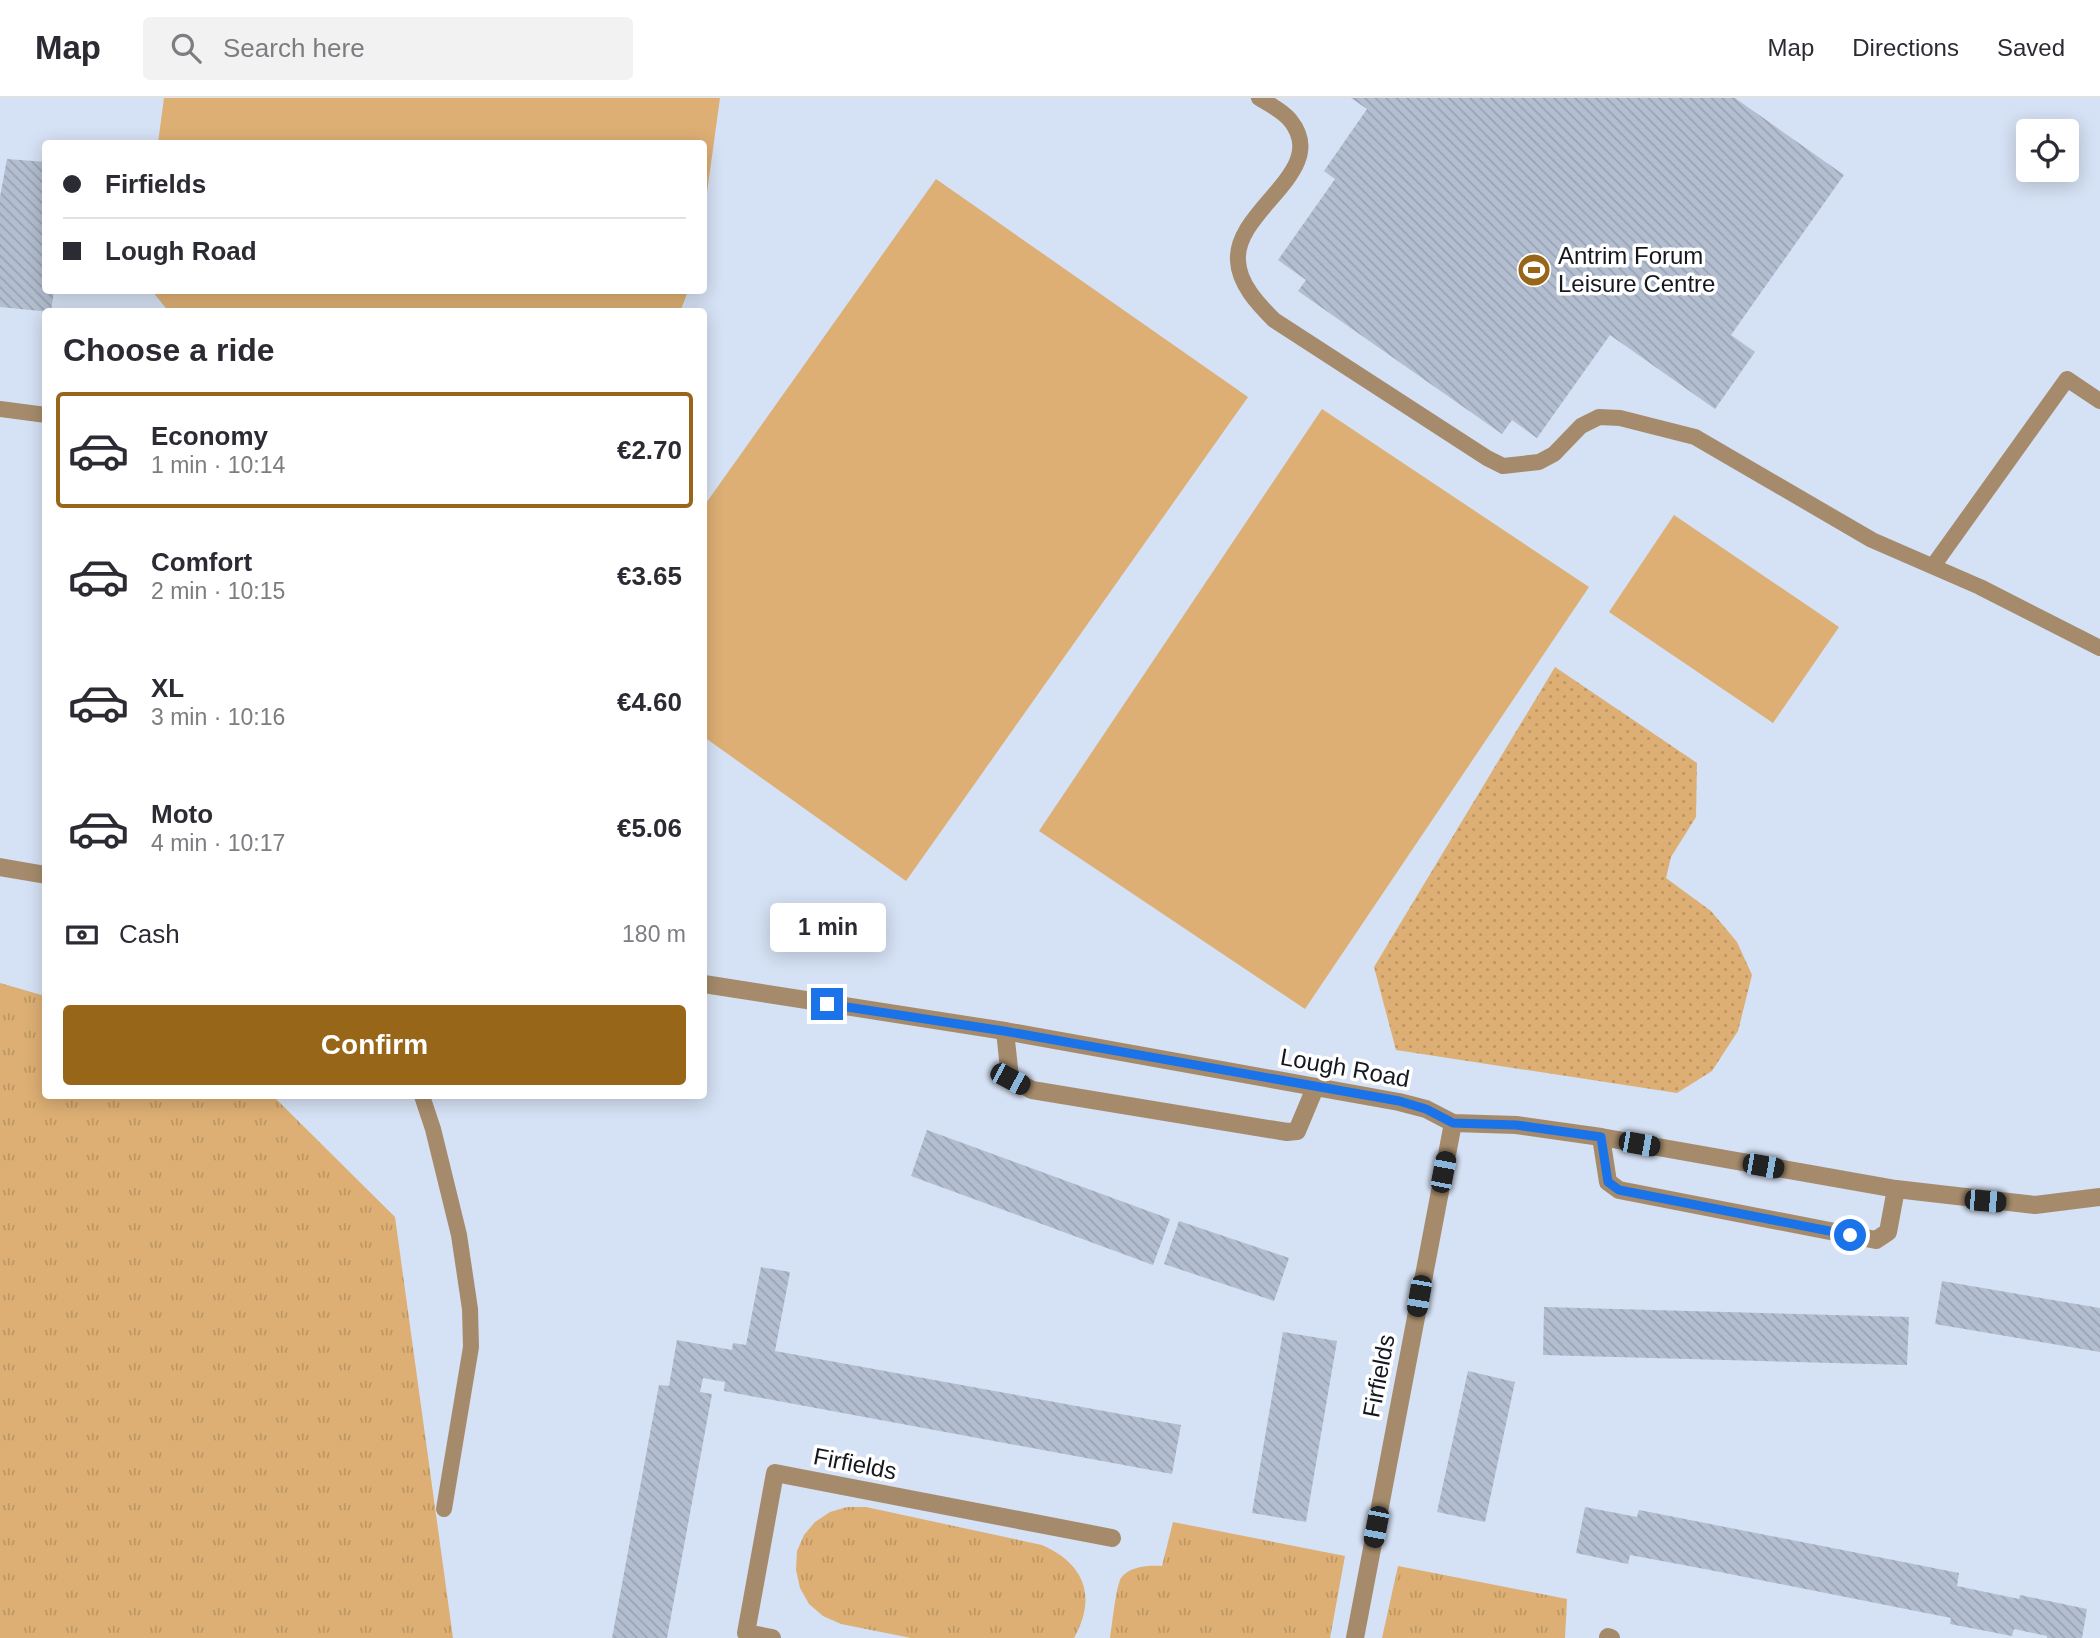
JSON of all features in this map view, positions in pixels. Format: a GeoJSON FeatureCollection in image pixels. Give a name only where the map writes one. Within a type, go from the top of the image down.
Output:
{"type":"FeatureCollection","features":[{"type":"Feature","properties":{"kind":"street"},"geometry":{"type":"LineString","coordinates":[[0,867],[42,874]]}},
{"type":"Feature","properties":{"kind":"street","name":"Lough Road"},"geometry":{"type":"LineString","coordinates":[[707,984],[1004,1031],[1399,1101],[1426,1109],[1453,1123],[1516,1125],[1601,1137],[1895,1189],[2035,1205],[2100,1197]]}},
{"type":"Feature","properties":{"kind":"street"},"geometry":{"type":"LineString","coordinates":[[1004,1031],[1010,1079],[1032,1090],[1287,1132],[1297,1131],[1315,1088]]}},
{"type":"Feature","properties":{"kind":"street","name":"Firfields"},"geometry":{"type":"LineString","coordinates":[[1355,1638],[1453,1123]]}},
{"type":"Feature","properties":{"kind":"street"},"geometry":{"type":"LineString","coordinates":[[1601,1137],[1608,1182],[1619,1190],[1876,1240],[1888,1232],[1895,1189]]}},
{"type":"Feature","properties":{"kind":"street","name":"Firfields"},"geometry":{"type":"LineString","coordinates":[[772,1638],[746,1633],[775,1473],[1112,1538]]}},
{"type":"Feature","properties":{"kind":"lane"},"geometry":{"type":"LineString","coordinates":[[1259,98],[1289,118],[1301,138],[1300,158],[1289,176],[1252,221],[1239,243],[1238,262],[1246,287],[1274,320],[1503,466],[1539,462],[1554,454],[1581,426],[1599,417],[1620,418],[1695,437],[1872,540],[1980,587],[2100,648]]}},
{"type":"Feature","properties":{"kind":"lane"},"geometry":{"type":"LineString","coordinates":[[1933,566],[2067,379],[2100,401]]}},
{"type":"Feature","properties":{"kind":"lane"},"geometry":{"type":"LineString","coordinates":[[0,409],[42,414]]}},
{"type":"Feature","properties":{"kind":"lane"},"geometry":{"type":"LineString","coordinates":[[423,1099],[459,1235],[470,1309],[471,1347],[444,1509]]}},
{"type":"Feature","properties":{"kind":"green space"},"geometry":{"type":"Polygon","coordinates":[[[164,98],[720,98],[707,192],[707,140],[158,140],[164,98]]]}},
{"type":"Feature","properties":{"kind":"green space"},"geometry":{"type":"Polygon","coordinates":[[[936,179],[1248,397],[906,881],[707,739],[707,502],[936,179]]]}},
{"type":"Feature","properties":{"kind":"green space"},"geometry":{"type":"Polygon","coordinates":[[[154,294],[687,294],[682,308],[166,308],[154,294]]]}},
{"type":"Feature","properties":{"kind":"green space"},"geometry":{"type":"Polygon","coordinates":[[[1322,409],[1589,587],[1305,1009],[1039,831],[1322,409]]]}},
{"type":"Feature","properties":{"kind":"green space"},"geometry":{"type":"Polygon","coordinates":[[[1674,515],[1839,627],[1773,723],[1609,612],[1674,515]]]}},
{"type":"Feature","properties":{"kind":"green space"},"geometry":{"type":"Polygon","coordinates":[[[1555,667],[1697,763],[1696,817],[1671,857],[1666,878],[1711,911],[1737,942],[1752,975],[1738,1031],[1712,1071],[1677,1093],[1396,1050],[1374,967],[1555,667]]]}},
{"type":"Feature","properties":{"kind":"green space"},"geometry":{"type":"Polygon","coordinates":[[[0,983],[42,995],[42,1099],[276,1099],[395,1217],[453,1638],[0,1638],[0,983]]]}},
{"type":"Feature","properties":{"kind":"green space"},"geometry":{"type":"Polygon","coordinates":[[[847,1507],[866,1507],[1042,1545],[1057,1553],[1077,1572],[1083,1583],[1085,1609],[1074,1638],[911,1638],[841,1624],[823,1616],[809,1604],[800,1588],[796,1570],[797,1551],[804,1535],[815,1522],[830,1512],[847,1507]]]}},
{"type":"Feature","properties":{"kind":"green space"},"geometry":{"type":"Polygon","coordinates":[[[1173,1522],[1345,1556],[1330,1638],[1110,1638],[1121,1578],[1134,1569],[1162,1566],[1173,1522]]]}},
{"type":"Feature","properties":{"kind":"green space"},"geometry":{"type":"Polygon","coordinates":[[[1398,1566],[1567,1599],[1565,1638],[1382,1638],[1398,1566]]]}},
{"type":"Feature","properties":{"kind":"building","name":"Antrim Forum Leisure Centre"},"geometry":{"type":"Polygon","coordinates":[[[1351,98],[1735,98],[1844,175],[1731,335],[1755,352],[1715,409],[1610,335],[1537,438],[1512,420],[1502,434],[1298,291],[1306,280],[1278,260],[1335,179],[1324,171],[1367,109],[1351,98]]]}},
{"type":"Feature","properties":{"kind":"building"},"geometry":{"type":"Polygon","coordinates":[[[7,159],[42,162],[42,294],[53,294],[52,308],[42,308],[42,311],[0,307],[0,197],[7,159]]]}},
{"type":"Feature","properties":{"kind":"building"},"geometry":{"type":"Polygon","coordinates":[[[927,1130],[1170,1219],[1153,1265],[911,1176],[927,1130]]]}},
{"type":"Feature","properties":{"kind":"building"},"geometry":{"type":"Polygon","coordinates":[[[1179,1221],[1289,1258],[1274,1301],[1164,1264],[1179,1221]]]}},
{"type":"Feature","properties":{"kind":"building"},"geometry":{"type":"Polygon","coordinates":[[[761,1267],[790,1272],[775,1351],[1181,1425],[1172,1474],[724,1391],[725,1382],[703,1378],[700,1392],[712,1394],[667,1638],[612,1638],[659,1385],[669,1386],[677,1340],[732,1350],[733,1343],[746,1345],[761,1267]]]}},
{"type":"Feature","properties":{"kind":"building"},"geometry":{"type":"Polygon","coordinates":[[[1942,1281],[2100,1308],[2100,1352],[1935,1324],[1942,1281]]]}},
{"type":"Feature","properties":{"kind":"building"},"geometry":{"type":"Polygon","coordinates":[[[1544,1307],[1909,1317],[1907,1365],[1543,1355],[1544,1307]]]}},
{"type":"Feature","properties":{"kind":"building"},"geometry":{"type":"Polygon","coordinates":[[[1283,1332],[1337,1341],[1306,1522],[1252,1513],[1283,1332]]]}},
{"type":"Feature","properties":{"kind":"building"},"geometry":{"type":"Polygon","coordinates":[[[1468,1371],[1515,1382],[1485,1522],[1437,1512],[1468,1371]]]}},
{"type":"Feature","properties":{"kind":"building"},"geometry":{"type":"Polygon","coordinates":[[[1585,1507],[1637,1517],[1639,1510],[1959,1573],[1957,1586],[2019,1599],[2020,1595],[2087,1609],[2082,1638],[2047,1638],[2014,1629],[2012,1636],[1950,1624],[1951,1618],[1710,1570],[1630,1555],[1628,1564],[1576,1553],[1585,1507]]]}},
{"type":"Feature","properties":{"kind":"place","name":"Antrim Forum Leisure Centre"},"geometry":{"type":"Point","coordinates":[1534,270]}},
{"type":"Feature","properties":{"kind":"route"},"geometry":{"type":"LineString","coordinates":[[827,1004],[1004,1031],[1399,1101],[1426,1109],[1453,1123],[1516,1125],[1601,1137],[1608,1182],[1619,1190],[1850,1235]]}}]}
